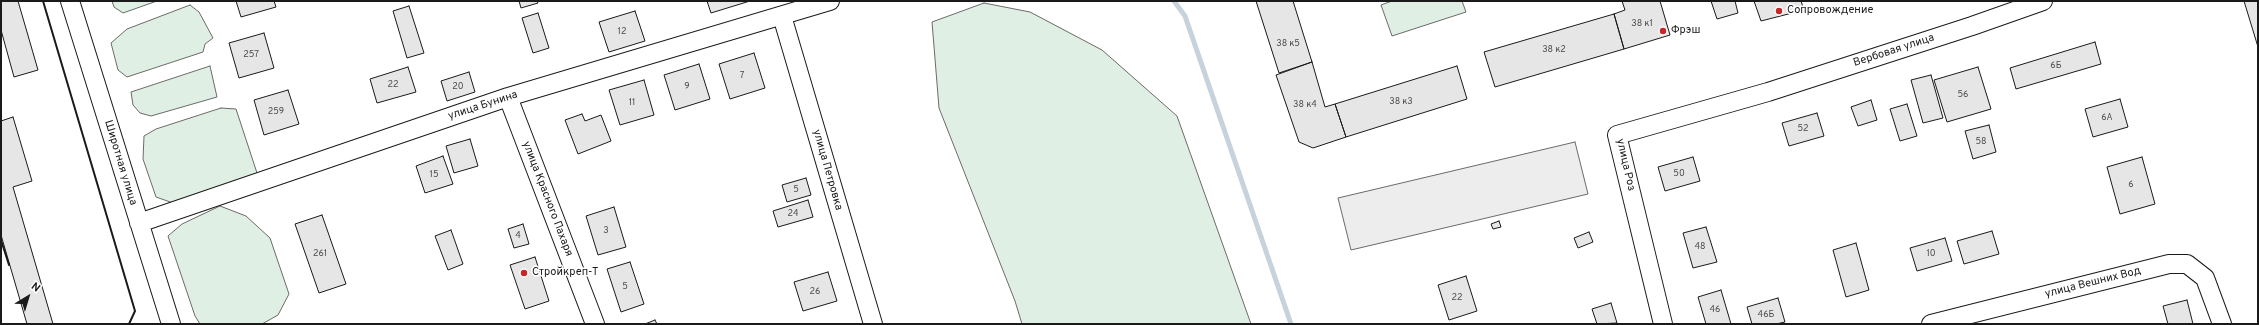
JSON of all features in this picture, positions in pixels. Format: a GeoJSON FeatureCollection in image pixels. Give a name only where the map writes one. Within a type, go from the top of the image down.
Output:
{"type":"FeatureCollection","features":[{"type":"Feature","properties":{"kind":"street","name":"Широтная улица"},"geometry":{"type":"LineString","coordinates":[[70,1],[171,324]]}},
{"type":"Feature","properties":{"kind":"street","name":"улица Бунина"},"geometry":{"type":"LineString","coordinates":[[139,223],[508,97],[830,1]]}},
{"type":"Feature","properties":{"kind":"street","name":"Вербовая улица"},"geometry":{"type":"LineString","coordinates":[[1744,98],[1972,26],[2042,1]]}},
{"type":"Feature","properties":{"kind":"street","name":"улица Петровка"},"geometry":{"type":"LineString","coordinates":[[782,16],[873,324]]}},
{"type":"Feature","properties":{"kind":"street","name":"улица Красного Пахаря"},"geometry":{"type":"LineString","coordinates":[[508,97],[595,324]]}},
{"type":"Feature","properties":{"kind":"street","name":"улица Роз"},"geometry":{"type":"LineString","coordinates":[[1662,324],[1617,135],[1744,98]]}},
{"type":"Feature","properties":{"kind":"street","name":"улица Вешних Вод"},"geometry":{"type":"LineString","coordinates":[[1931,324],[2169,264],[2187,264],[2205,278],[2222,324]]}},
{"type":"Feature","properties":{"kind":"green space"},"geometry":{"type":"Polygon","coordinates":[[[112,1],[157,1],[123,13],[114,7],[112,1]]]}},
{"type":"Feature","properties":{"kind":"green space"},"geometry":{"type":"Polygon","coordinates":[[[1392,1],[1462,1],[1466,12],[1392,36],[1381,5],[1392,1]]]}},
{"type":"Feature","properties":{"kind":"green space"},"geometry":{"type":"Polygon","coordinates":[[[984,3],[1030,12],[1102,50],[1177,116],[1251,324],[1022,324],[1015,301],[939,108],[932,22],[984,3]]]}},
{"type":"Feature","properties":{"kind":"green space"},"geometry":{"type":"Polygon","coordinates":[[[190,5],[199,12],[213,38],[205,44],[203,52],[127,77],[118,70],[111,43],[127,29],[190,5]]]}},
{"type":"Feature","properties":{"kind":"green space"},"geometry":{"type":"Polygon","coordinates":[[[210,66],[217,97],[151,116],[140,113],[133,105],[131,92],[210,66]]]}},
{"type":"Feature","properties":{"kind":"green space"},"geometry":{"type":"Polygon","coordinates":[[[221,108],[236,109],[258,176],[173,203],[156,197],[143,159],[144,136],[156,129],[221,108]]]}},
{"type":"Feature","properties":{"kind":"green space"},"geometry":{"type":"Polygon","coordinates":[[[220,206],[246,216],[270,238],[289,294],[278,315],[262,324],[200,324],[195,316],[168,236],[182,224],[220,206]]]}},
{"type":"Feature","properties":{"kind":"shaded area"},"geometry":{"type":"Polygon","coordinates":[[[1575,142],[1588,194],[1351,250],[1338,198],[1575,142]]]}},
{"type":"Feature","properties":{"kind":"building"},"geometry":{"type":"Polygon","coordinates":[[[1,1],[18,1],[38,70],[14,77],[1,30],[1,1]]]}},
{"type":"Feature","properties":{"kind":"building"},"geometry":{"type":"Polygon","coordinates":[[[236,1],[274,1],[276,7],[241,17],[236,1]]]}},
{"type":"Feature","properties":{"kind":"building"},"geometry":{"type":"Polygon","coordinates":[[[519,1],[537,1],[538,3],[521,8],[519,1]]]}},
{"type":"Feature","properties":{"kind":"building"},"geometry":{"type":"Polygon","coordinates":[[[707,1],[750,1],[711,13],[707,1]]]}},
{"type":"Feature","properties":{"kind":"building"},"geometry":{"type":"Polygon","coordinates":[[[1256,1],[1293,1],[1312,62],[1279,73],[1256,1]]]}},
{"type":"Feature","properties":{"kind":"building"},"geometry":{"type":"Polygon","coordinates":[[[1622,1],[1660,1],[1670,35],[1624,49],[1614,14],[1625,10],[1622,1]]]}},
{"type":"Feature","properties":{"kind":"building"},"geometry":{"type":"Polygon","coordinates":[[[1711,1],[1735,1],[1738,13],[1717,19],[1711,1]]]}},
{"type":"Feature","properties":{"kind":"building"},"geometry":{"type":"Polygon","coordinates":[[[1754,1],[1801,1],[1804,10],[1761,21],[1754,1]]]}},
{"type":"Feature","properties":{"kind":"building"},"geometry":{"type":"Polygon","coordinates":[[[2244,1],[2258,1],[2258,47],[2244,1]]]}},
{"type":"Feature","properties":{"kind":"building"},"geometry":{"type":"Polygon","coordinates":[[[409,6],[424,53],[407,58],[393,11],[409,6]]]}},
{"type":"Feature","properties":{"kind":"building"},"geometry":{"type":"Polygon","coordinates":[[[635,11],[645,41],[609,52],[599,22],[635,11]]]}},
{"type":"Feature","properties":{"kind":"building"},"geometry":{"type":"Polygon","coordinates":[[[538,13],[549,48],[533,53],[522,18],[538,13]]]}},
{"type":"Feature","properties":{"kind":"building"},"geometry":{"type":"Polygon","coordinates":[[[1614,14],[1624,49],[1495,87],[1484,52],[1614,14]]]}},
{"type":"Feature","properties":{"kind":"building"},"geometry":{"type":"Polygon","coordinates":[[[264,33],[274,68],[239,78],[229,43],[264,33]]]}},
{"type":"Feature","properties":{"kind":"building"},"geometry":{"type":"Polygon","coordinates":[[[2095,42],[2101,64],[2016,89],[2010,68],[2095,42]]]}},
{"type":"Feature","properties":{"kind":"building"},"geometry":{"type":"Polygon","coordinates":[[[754,53],[765,88],[730,99],[719,64],[754,53]]]}},
{"type":"Feature","properties":{"kind":"building"},"geometry":{"type":"Polygon","coordinates":[[[1312,62],[1325,107],[1335,104],[1346,137],[1313,148],[1299,142],[1276,75],[1312,62]]]}},
{"type":"Feature","properties":{"kind":"building"},"geometry":{"type":"Polygon","coordinates":[[[699,64],[710,99],[675,110],[664,75],[699,64]]]}},
{"type":"Feature","properties":{"kind":"building"},"geometry":{"type":"Polygon","coordinates":[[[1457,66],[1467,99],[1346,137],[1335,104],[1457,66]]]}},
{"type":"Feature","properties":{"kind":"building"},"geometry":{"type":"Polygon","coordinates":[[[408,67],[416,92],[377,103],[370,79],[408,67]]]}},
{"type":"Feature","properties":{"kind":"building"},"geometry":{"type":"Polygon","coordinates":[[[1978,67],[1991,109],[1947,122],[1934,80],[1978,67]]]}},
{"type":"Feature","properties":{"kind":"building"},"geometry":{"type":"Polygon","coordinates":[[[469,72],[475,92],[447,101],[441,81],[469,72]]]}},
{"type":"Feature","properties":{"kind":"building"},"geometry":{"type":"Polygon","coordinates":[[[1931,75],[1943,118],[1923,123],[1911,80],[1931,75]]]}},
{"type":"Feature","properties":{"kind":"building"},"geometry":{"type":"Polygon","coordinates":[[[644,80],[654,115],[620,125],[609,90],[644,80]]]}},
{"type":"Feature","properties":{"kind":"building"},"geometry":{"type":"Polygon","coordinates":[[[288,90],[299,124],[264,135],[254,100],[288,90]]]}},
{"type":"Feature","properties":{"kind":"building"},"geometry":{"type":"Polygon","coordinates":[[[2120,99],[2128,127],[2093,137],[2085,109],[2120,99]]]}},
{"type":"Feature","properties":{"kind":"building"},"geometry":{"type":"Polygon","coordinates":[[[1871,100],[1877,120],[1858,126],[1851,107],[1871,100]]]}},
{"type":"Feature","properties":{"kind":"building"},"geometry":{"type":"Polygon","coordinates":[[[1907,104],[1917,136],[1900,141],[1890,109],[1907,104]]]}},
{"type":"Feature","properties":{"kind":"building"},"geometry":{"type":"Polygon","coordinates":[[[1817,113],[1824,136],[1789,146],[1782,123],[1817,113]]]}},
{"type":"Feature","properties":{"kind":"building"},"geometry":{"type":"Polygon","coordinates":[[[582,114],[585,121],[601,115],[611,141],[578,154],[565,120],[582,114]]]}},
{"type":"Feature","properties":{"kind":"building"},"geometry":{"type":"Polygon","coordinates":[[[13,117],[32,181],[13,187],[53,324],[27,324],[1,235],[1,121],[13,117]]]}},
{"type":"Feature","properties":{"kind":"building"},"geometry":{"type":"Polygon","coordinates":[[[1989,125],[1996,152],[1973,159],[1965,131],[1989,125]]]}},
{"type":"Feature","properties":{"kind":"building"},"geometry":{"type":"Polygon","coordinates":[[[470,139],[478,166],[454,173],[446,146],[470,139]]]}},
{"type":"Feature","properties":{"kind":"building"},"geometry":{"type":"Polygon","coordinates":[[[443,156],[453,184],[425,193],[416,166],[443,156]]]}},
{"type":"Feature","properties":{"kind":"building"},"geometry":{"type":"Polygon","coordinates":[[[1693,157],[1700,181],[1665,191],[1658,167],[1693,157]]]}},
{"type":"Feature","properties":{"kind":"building"},"geometry":{"type":"Polygon","coordinates":[[[2142,157],[2155,204],[2120,214],[2107,167],[2142,157]]]}},
{"type":"Feature","properties":{"kind":"building"},"geometry":{"type":"Polygon","coordinates":[[[806,178],[811,195],[787,202],[782,185],[806,178]]]}},
{"type":"Feature","properties":{"kind":"building"},"geometry":{"type":"Polygon","coordinates":[[[808,200],[813,217],[778,227],[773,211],[808,200]]]}},
{"type":"Feature","properties":{"kind":"building"},"geometry":{"type":"Polygon","coordinates":[[[614,207],[626,247],[598,255],[586,216],[614,207]]]}},
{"type":"Feature","properties":{"kind":"building"},"geometry":{"type":"Polygon","coordinates":[[[322,215],[346,284],[319,293],[295,224],[322,215]]]}},
{"type":"Feature","properties":{"kind":"building"},"geometry":{"type":"Polygon","coordinates":[[[1499,221],[1501,227],[1493,229],[1491,224],[1499,221]]]}},
{"type":"Feature","properties":{"kind":"building"},"geometry":{"type":"Polygon","coordinates":[[[523,224],[529,244],[514,248],[508,229],[523,224]]]}},
{"type":"Feature","properties":{"kind":"building"},"geometry":{"type":"Polygon","coordinates":[[[1706,227],[1717,262],[1693,268],[1683,233],[1706,227]]]}},
{"type":"Feature","properties":{"kind":"building"},"geometry":{"type":"Polygon","coordinates":[[[451,230],[463,264],[448,270],[435,236],[451,230]]]}},
{"type":"Feature","properties":{"kind":"building"},"geometry":{"type":"Polygon","coordinates":[[[1992,231],[1999,254],[1964,264],[1957,241],[1992,231]]]}},
{"type":"Feature","properties":{"kind":"building"},"geometry":{"type":"Polygon","coordinates":[[[1589,232],[1593,242],[1578,248],[1574,238],[1589,232]]]}},
{"type":"Feature","properties":{"kind":"building"},"geometry":{"type":"Polygon","coordinates":[[[1945,238],[1952,261],[1917,271],[1910,248],[1945,238]]]}},
{"type":"Feature","properties":{"kind":"building"},"geometry":{"type":"Polygon","coordinates":[[[1856,243],[1869,290],[1846,297],[1833,250],[1856,243]]]}},
{"type":"Feature","properties":{"kind":"building"},"geometry":{"type":"Polygon","coordinates":[[[535,257],[549,301],[525,309],[510,265],[535,257]]]}},
{"type":"Feature","properties":{"kind":"building"},"geometry":{"type":"Polygon","coordinates":[[[630,262],[644,304],[621,312],[607,269],[630,262]]]}},
{"type":"Feature","properties":{"kind":"building"},"geometry":{"type":"Polygon","coordinates":[[[828,272],[837,301],[803,311],[794,282],[828,272]]]}},
{"type":"Feature","properties":{"kind":"building"},"geometry":{"type":"Polygon","coordinates":[[[1466,276],[1477,311],[1449,320],[1438,285],[1466,276]]]}},
{"type":"Feature","properties":{"kind":"building"},"geometry":{"type":"Polygon","coordinates":[[[1721,290],[1731,324],[1706,324],[1698,297],[1721,290]]]}},
{"type":"Feature","properties":{"kind":"building"},"geometry":{"type":"Polygon","coordinates":[[[1778,298],[1785,322],[1776,324],[1752,324],[1747,307],[1778,298]]]}},
{"type":"Feature","properties":{"kind":"building"},"geometry":{"type":"Polygon","coordinates":[[[2187,300],[2193,324],[2168,324],[2163,306],[2187,300]]]}},
{"type":"Feature","properties":{"kind":"building"},"geometry":{"type":"Polygon","coordinates":[[[1611,303],[1617,323],[1597,324],[1592,309],[1611,303]]]}},
{"type":"Feature","properties":{"kind":"building"},"geometry":{"type":"Polygon","coordinates":[[[655,320],[657,324],[645,324],[655,320]]]}},
{"type":"Feature","properties":{"kind":"waterway"},"geometry":{"type":"LineString","coordinates":[[1174,1],[1185,16],[1291,324]]}},
{"type":"Feature","properties":{"kind":"wall"},"geometry":{"type":"LineString","coordinates":[[43,1],[135,311],[129,324]]}},
{"type":"Feature","properties":{"kind":"wall"},"geometry":{"type":"LineString","coordinates":[[1,240],[9,265]]}},
{"type":"Feature","properties":{"kind":"place","name":"Сопровождение"},"geometry":{"type":"Point","coordinates":[1779,11]}},
{"type":"Feature","properties":{"kind":"place","name":"Фрэш"},"geometry":{"type":"Point","coordinates":[1663,31]}},
{"type":"Feature","properties":{"kind":"place","name":"Стройкреп-Т"},"geometry":{"type":"Point","coordinates":[524,273]}}]}
